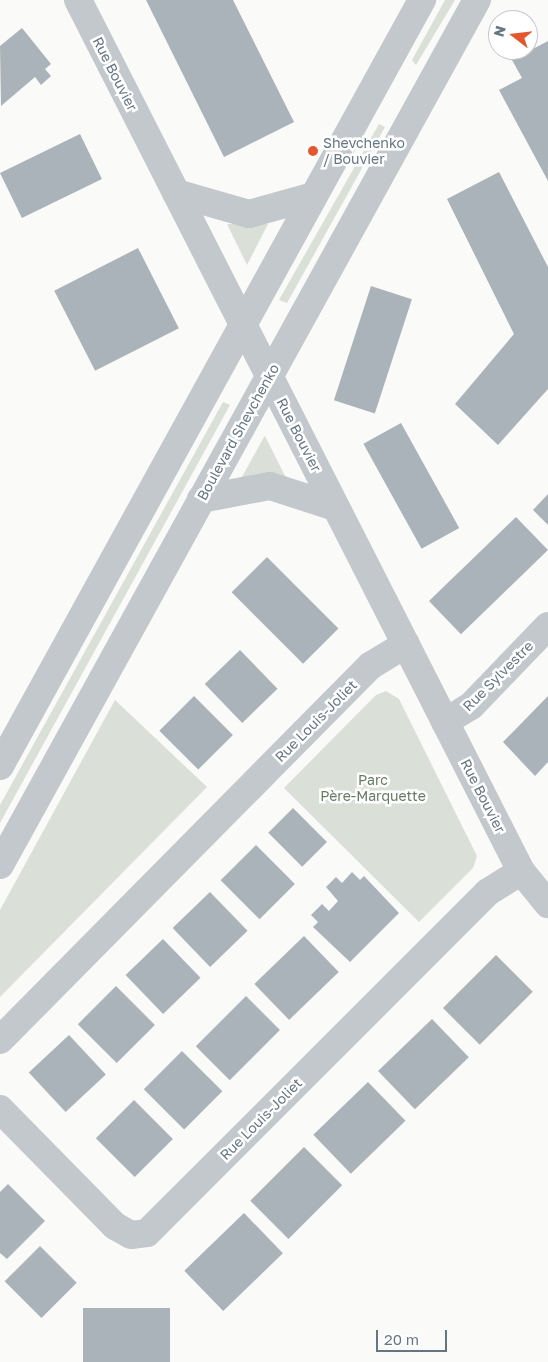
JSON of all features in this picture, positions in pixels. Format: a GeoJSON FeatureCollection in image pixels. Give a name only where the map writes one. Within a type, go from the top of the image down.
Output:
{"type":"FeatureCollection","features":[{"type":"Feature","properties":{"kind":"street","name":"Rue Bouvier"},"geometry":{"type":"LineString","coordinates":[[78,0],[521,871],[548,904]]}},
{"type":"Feature","properties":{"kind":"street"},"geometry":{"type":"LineString","coordinates":[[0,766],[422,0]]}},
{"type":"Feature","properties":{"kind":"street","name":"Boulevard Shevchenko"},"geometry":{"type":"LineString","coordinates":[[0,864],[476,0]]}},
{"type":"Feature","properties":{"kind":"street"},"geometry":{"type":"LineString","coordinates":[[176,193],[248,214],[314,196]]}},
{"type":"Feature","properties":{"kind":"street"},"geometry":{"type":"LineString","coordinates":[[201,499],[270,486],[335,508]]}},
{"type":"Feature","properties":{"kind":"street","name":"Rue Sylvestre"},"geometry":{"type":"LineString","coordinates":[[445,722],[471,706],[548,626]]}},
{"type":"Feature","properties":{"kind":"street","name":"Rue Louis-Joliet"},"geometry":{"type":"LineString","coordinates":[[0,1040],[370,666],[406,644]]}},
{"type":"Feature","properties":{"kind":"street","name":"Rue Louis-Joliet"},"geometry":{"type":"LineString","coordinates":[[0,1109],[114,1226],[131,1235],[147,1233],[488,892],[521,871]]}},
{"type":"Feature","properties":{"kind":"green space"},"geometry":{"type":"Polygon","coordinates":[[[445,0],[455,0],[416,65],[412,60],[445,0]]]}},
{"type":"Feature","properties":{"kind":"green space"},"geometry":{"type":"Polygon","coordinates":[[[379,124],[385,127],[287,303],[279,300],[379,124]]]}},
{"type":"Feature","properties":{"kind":"green space"},"geometry":{"type":"Polygon","coordinates":[[[227,224],[268,224],[247,265],[227,224]]]}},
{"type":"Feature","properties":{"kind":"green space"},"geometry":{"type":"Polygon","coordinates":[[[223,402],[230,405],[0,823],[0,805],[223,402]]]}},
{"type":"Feature","properties":{"kind":"green space"},"geometry":{"type":"Polygon","coordinates":[[[264,437],[286,478],[242,477],[264,437]]]}},
{"type":"Feature","properties":{"kind":"green space","name":"Parc Père-Marquette"},"geometry":{"type":"Polygon","coordinates":[[[386,691],[399,699],[477,856],[473,868],[419,922],[284,788],[376,695],[386,691]]]}},
{"type":"Feature","properties":{"kind":"green space"},"geometry":{"type":"Polygon","coordinates":[[[115,700],[207,787],[0,997],[0,910],[115,700]]]}},
{"type":"Feature","properties":{"kind":"building"},"geometry":{"type":"Polygon","coordinates":[[[146,0],[233,0],[294,122],[224,157],[146,0]]]}},
{"type":"Feature","properties":{"kind":"building"},"geometry":{"type":"Polygon","coordinates":[[[22,28],[51,64],[45,69],[51,76],[41,85],[35,77],[1,106],[0,46],[22,28]]]}},
{"type":"Feature","properties":{"kind":"building"},"geometry":{"type":"Polygon","coordinates":[[[548,41],[548,181],[499,90],[522,78],[512,60],[538,60],[538,46],[548,41]]]}},
{"type":"Feature","properties":{"kind":"building"},"geometry":{"type":"Polygon","coordinates":[[[80,134],[102,179],[22,218],[0,173],[80,134]]]}},
{"type":"Feature","properties":{"kind":"building"},"geometry":{"type":"Polygon","coordinates":[[[499,172],[548,267],[548,389],[498,445],[455,404],[514,334],[447,199],[499,172]]]}},
{"type":"Feature","properties":{"kind":"building"},"geometry":{"type":"Polygon","coordinates":[[[138,248],[179,328],[95,371],[54,291],[138,248]]]}},
{"type":"Feature","properties":{"kind":"building"},"geometry":{"type":"Polygon","coordinates":[[[371,286],[412,299],[375,413],[334,400],[371,286]]]}},
{"type":"Feature","properties":{"kind":"building"},"geometry":{"type":"Polygon","coordinates":[[[401,423],[459,528],[422,549],[363,444],[401,423]]]}},
{"type":"Feature","properties":{"kind":"building"},"geometry":{"type":"Polygon","coordinates":[[[548,494],[548,525],[533,510],[548,494]]]}},
{"type":"Feature","properties":{"kind":"building"},"geometry":{"type":"Polygon","coordinates":[[[516,517],[548,550],[461,634],[429,601],[516,517]]]}},
{"type":"Feature","properties":{"kind":"building"},"geometry":{"type":"Polygon","coordinates":[[[267,557],[338,628],[303,664],[232,592],[267,557]]]}},
{"type":"Feature","properties":{"kind":"building"},"geometry":{"type":"Polygon","coordinates":[[[240,650],[278,689],[242,723],[205,684],[240,650]]]}},
{"type":"Feature","properties":{"kind":"building"},"geometry":{"type":"Polygon","coordinates":[[[194,696],[233,735],[198,770],[159,731],[194,696]]]}},
{"type":"Feature","properties":{"kind":"building"},"geometry":{"type":"Polygon","coordinates":[[[548,696],[548,762],[535,776],[503,742],[548,696]]]}},
{"type":"Feature","properties":{"kind":"building"},"geometry":{"type":"Polygon","coordinates":[[[293,808],[327,842],[302,867],[268,833],[293,808]]]}},
{"type":"Feature","properties":{"kind":"building"},"geometry":{"type":"Polygon","coordinates":[[[256,845],[295,884],[260,919],[221,880],[256,845]]]}},
{"type":"Feature","properties":{"kind":"building"},"geometry":{"type":"Polygon","coordinates":[[[352,872],[360,880],[364,876],[399,913],[350,962],[313,927],[318,922],[311,915],[322,904],[329,911],[338,901],[326,887],[336,877],[342,883],[352,872]]]}},
{"type":"Feature","properties":{"kind":"building"},"geometry":{"type":"Polygon","coordinates":[[[210,892],[248,931],[210,967],[173,928],[210,892]]]}},
{"type":"Feature","properties":{"kind":"building"},"geometry":{"type":"Polygon","coordinates":[[[304,936],[339,972],[289,1020],[254,984],[304,936]]]}},
{"type":"Feature","properties":{"kind":"building"},"geometry":{"type":"Polygon","coordinates":[[[163,939],[201,978],[163,1014],[126,975],[163,939]]]}},
{"type":"Feature","properties":{"kind":"building"},"geometry":{"type":"Polygon","coordinates":[[[496,955],[533,992],[480,1045],[443,1008],[496,955]]]}},
{"type":"Feature","properties":{"kind":"building"},"geometry":{"type":"Polygon","coordinates":[[[116,986],[155,1025],[117,1063],[78,1024],[116,986]]]}},
{"type":"Feature","properties":{"kind":"building"},"geometry":{"type":"Polygon","coordinates":[[[246,996],[280,1030],[230,1080],[196,1046],[246,996]]]}},
{"type":"Feature","properties":{"kind":"building"},"geometry":{"type":"Polygon","coordinates":[[[432,1019],[469,1057],[415,1109],[378,1071],[432,1019]]]}},
{"type":"Feature","properties":{"kind":"building"},"geometry":{"type":"Polygon","coordinates":[[[69,1035],[106,1074],[66,1112],[29,1073],[69,1035]]]}},
{"type":"Feature","properties":{"kind":"building"},"geometry":{"type":"Polygon","coordinates":[[[182,1051],[222,1091],[184,1129],[144,1089],[182,1051]]]}},
{"type":"Feature","properties":{"kind":"building"},"geometry":{"type":"Polygon","coordinates":[[[368,1082],[406,1121],[351,1174],[313,1135],[368,1082]]]}},
{"type":"Feature","properties":{"kind":"building"},"geometry":{"type":"Polygon","coordinates":[[[134,1100],[173,1139],[135,1177],[96,1138],[134,1100]]]}},
{"type":"Feature","properties":{"kind":"building"},"geometry":{"type":"Polygon","coordinates":[[[304,1147],[342,1185],[288,1239],[250,1201],[304,1147]]]}},
{"type":"Feature","properties":{"kind":"building"},"geometry":{"type":"Polygon","coordinates":[[[8,1184],[45,1221],[7,1259],[0,1253],[0,1192],[8,1184]]]}},
{"type":"Feature","properties":{"kind":"building"},"geometry":{"type":"Polygon","coordinates":[[[244,1213],[283,1253],[223,1311],[184,1271],[244,1213]]]}},
{"type":"Feature","properties":{"kind":"building"},"geometry":{"type":"Polygon","coordinates":[[[40,1246],[77,1283],[41,1318],[5,1281],[40,1246]]]}},
{"type":"Feature","properties":{"kind":"building"},"geometry":{"type":"Polygon","coordinates":[[[83,1308],[170,1308],[170,1362],[83,1362],[83,1308]]]}},
{"type":"Feature","properties":{"kind":"place","name":"Shevchenko / Bouvier"},"geometry":{"type":"Point","coordinates":[313,151]}}]}
